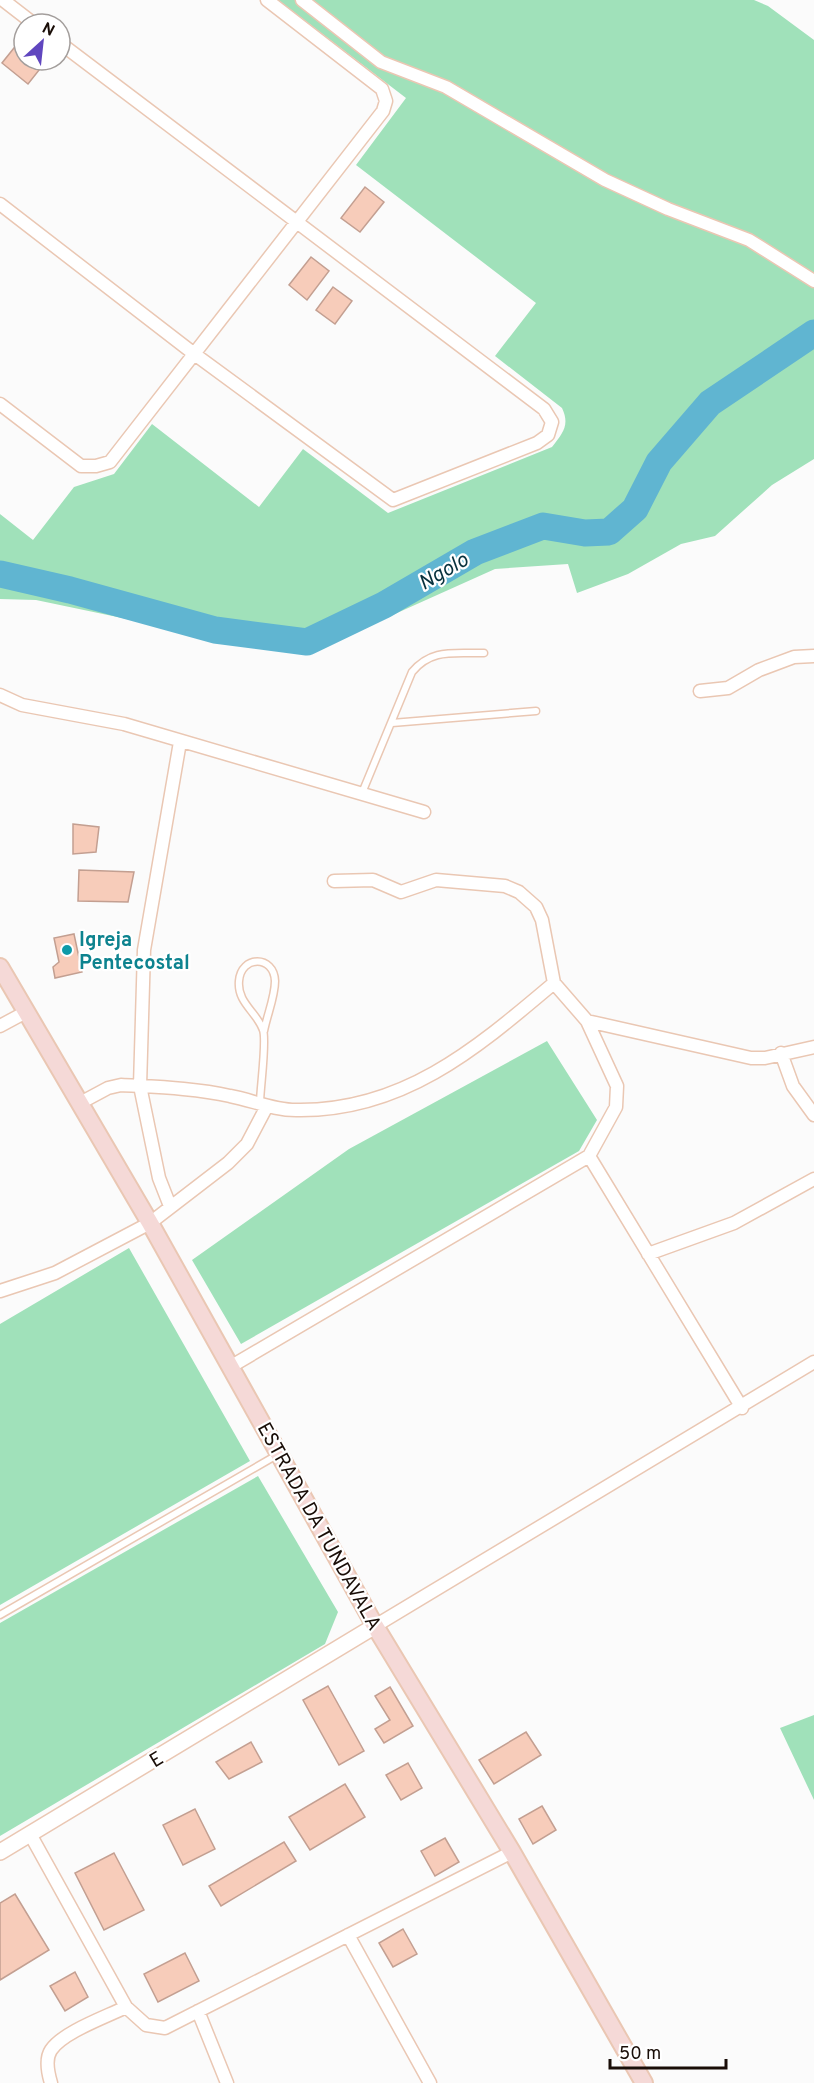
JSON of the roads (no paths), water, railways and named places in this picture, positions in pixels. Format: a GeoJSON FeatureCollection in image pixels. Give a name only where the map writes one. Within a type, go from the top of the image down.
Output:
{"type":"FeatureCollection","features":[{"type":"Feature","properties":{"kind":"main road","name":"ESTRADA DA TUNDAVALA"},"geometry":{"type":"LineString","coordinates":[[0,967],[150,1223],[375,1626],[512,1852],[644,2083]]}},
{"type":"Feature","properties":{"kind":"street"},"geometry":{"type":"LineString","coordinates":[[3,0],[18,12]]}},
{"type":"Feature","properties":{"kind":"street"},"geometry":{"type":"LineString","coordinates":[[0,404],[81,466],[96,466],[110,462],[382,111],[386,101],[382,89],[267,0]]}},
{"type":"Feature","properties":{"kind":"street"},"geometry":{"type":"LineString","coordinates":[[302,0],[381,62],[446,87],[605,180],[668,209],[749,240],[814,281]]}},
{"type":"Feature","properties":{"kind":"street"},"geometry":{"type":"LineString","coordinates":[[0,204],[194,353],[393,500],[537,442],[548,435],[552,422],[544,409],[72,53]]}},
{"type":"Feature","properties":{"kind":"street"},"geometry":{"type":"LineString","coordinates":[[700,691],[728,688],[759,670],[794,657],[814,656]]}},
{"type":"Feature","properties":{"kind":"street"},"geometry":{"type":"LineString","coordinates":[[0,695],[22,705],[124,724],[423,812]]}},
{"type":"Feature","properties":{"kind":"street"},"geometry":{"type":"LineString","coordinates":[[170,1206],[159,1178],[140,1086],[144,950],[180,742]]}},
{"type":"Feature","properties":{"kind":"street"},"geometry":{"type":"LineString","coordinates":[[230,1367],[589,1156],[616,1107],[617,1086],[587,1021],[554,983],[542,920],[536,907],[519,892],[505,886],[445,880],[401,892],[373,880],[334,881]]}},
{"type":"Feature","properties":{"kind":"street"},"geometry":{"type":"LineString","coordinates":[[80,1103],[108,1088],[121,1085],[228,1095],[263,1105],[294,1110],[341,1108],[399,1092],[479,1045],[554,983]]}},
{"type":"Feature","properties":{"kind":"street"},"geometry":{"type":"LineString","coordinates":[[0,1026],[26,1012]]}},
{"type":"Feature","properties":{"kind":"street"},"geometry":{"type":"LineString","coordinates":[[587,1021],[751,1058],[765,1058],[814,1047]]}},
{"type":"Feature","properties":{"kind":"street"},"geometry":{"type":"LineString","coordinates":[[781,1053],[793,1086],[814,1115]]}},
{"type":"Feature","properties":{"kind":"street"},"geometry":{"type":"LineString","coordinates":[[4,1286],[55,1274],[150,1223],[228,1163],[247,1144],[263,1105]]}},
{"type":"Feature","properties":{"kind":"street"},"geometry":{"type":"LineString","coordinates":[[589,1156],[742,1408]]}},
{"type":"Feature","properties":{"kind":"street"},"geometry":{"type":"LineString","coordinates":[[648,1254],[734,1223],[814,1179]]}},
{"type":"Feature","properties":{"kind":"street"},"geometry":{"type":"LineString","coordinates":[[375,1626],[742,1408],[814,1362]]}},
{"type":"Feature","properties":{"kind":"street","name":"E"},"geometry":{"type":"LineString","coordinates":[[0,1852],[375,1626]]}},
{"type":"Feature","properties":{"kind":"street"},"geometry":{"type":"LineString","coordinates":[[30,1834],[126,2007],[146,2025],[165,2028],[512,1852]]}},
{"type":"Feature","properties":{"kind":"street"},"geometry":{"type":"LineString","coordinates":[[348,1935],[430,2083]]}},
{"type":"Feature","properties":{"kind":"street"},"geometry":{"type":"LineString","coordinates":[[51,2083],[47,2070],[50,2051],[63,2039],[126,2007]]}},
{"type":"Feature","properties":{"kind":"street"},"geometry":{"type":"LineString","coordinates":[[198,2011],[227,2083]]}},
{"type":"Feature","properties":{"kind":"lane"},"geometry":{"type":"LineString","coordinates":[[361,794],[412,672],[423,660],[435,654],[484,653]]}},
{"type":"Feature","properties":{"kind":"lane"},"geometry":{"type":"LineString","coordinates":[[392,723],[536,711]]}},
{"type":"Feature","properties":{"kind":"lane"},"geometry":{"type":"LineString","coordinates":[[263,1105],[264,1030],[275,979],[270,967],[263,961],[256,960],[244,967],[239,980],[241,997],[264,1030]]}},
{"type":"Feature","properties":{"kind":"lane"},"geometry":{"type":"LineString","coordinates":[[0,1615],[280,1453]]}},
{"type":"Feature","properties":{"kind":"waterway","name":"Ngolo"},"geometry":{"type":"LineString","coordinates":[[0,574],[70,590],[215,630],[307,642],[384,605],[475,552],[543,526],[585,533],[609,532],[635,509],[659,462],[710,403],[814,333]]}},
{"type":"Feature","properties":{"kind":"place","name":"Igreja Pentecostal"},"geometry":{"type":"Point","coordinates":[67,950]}}]}
